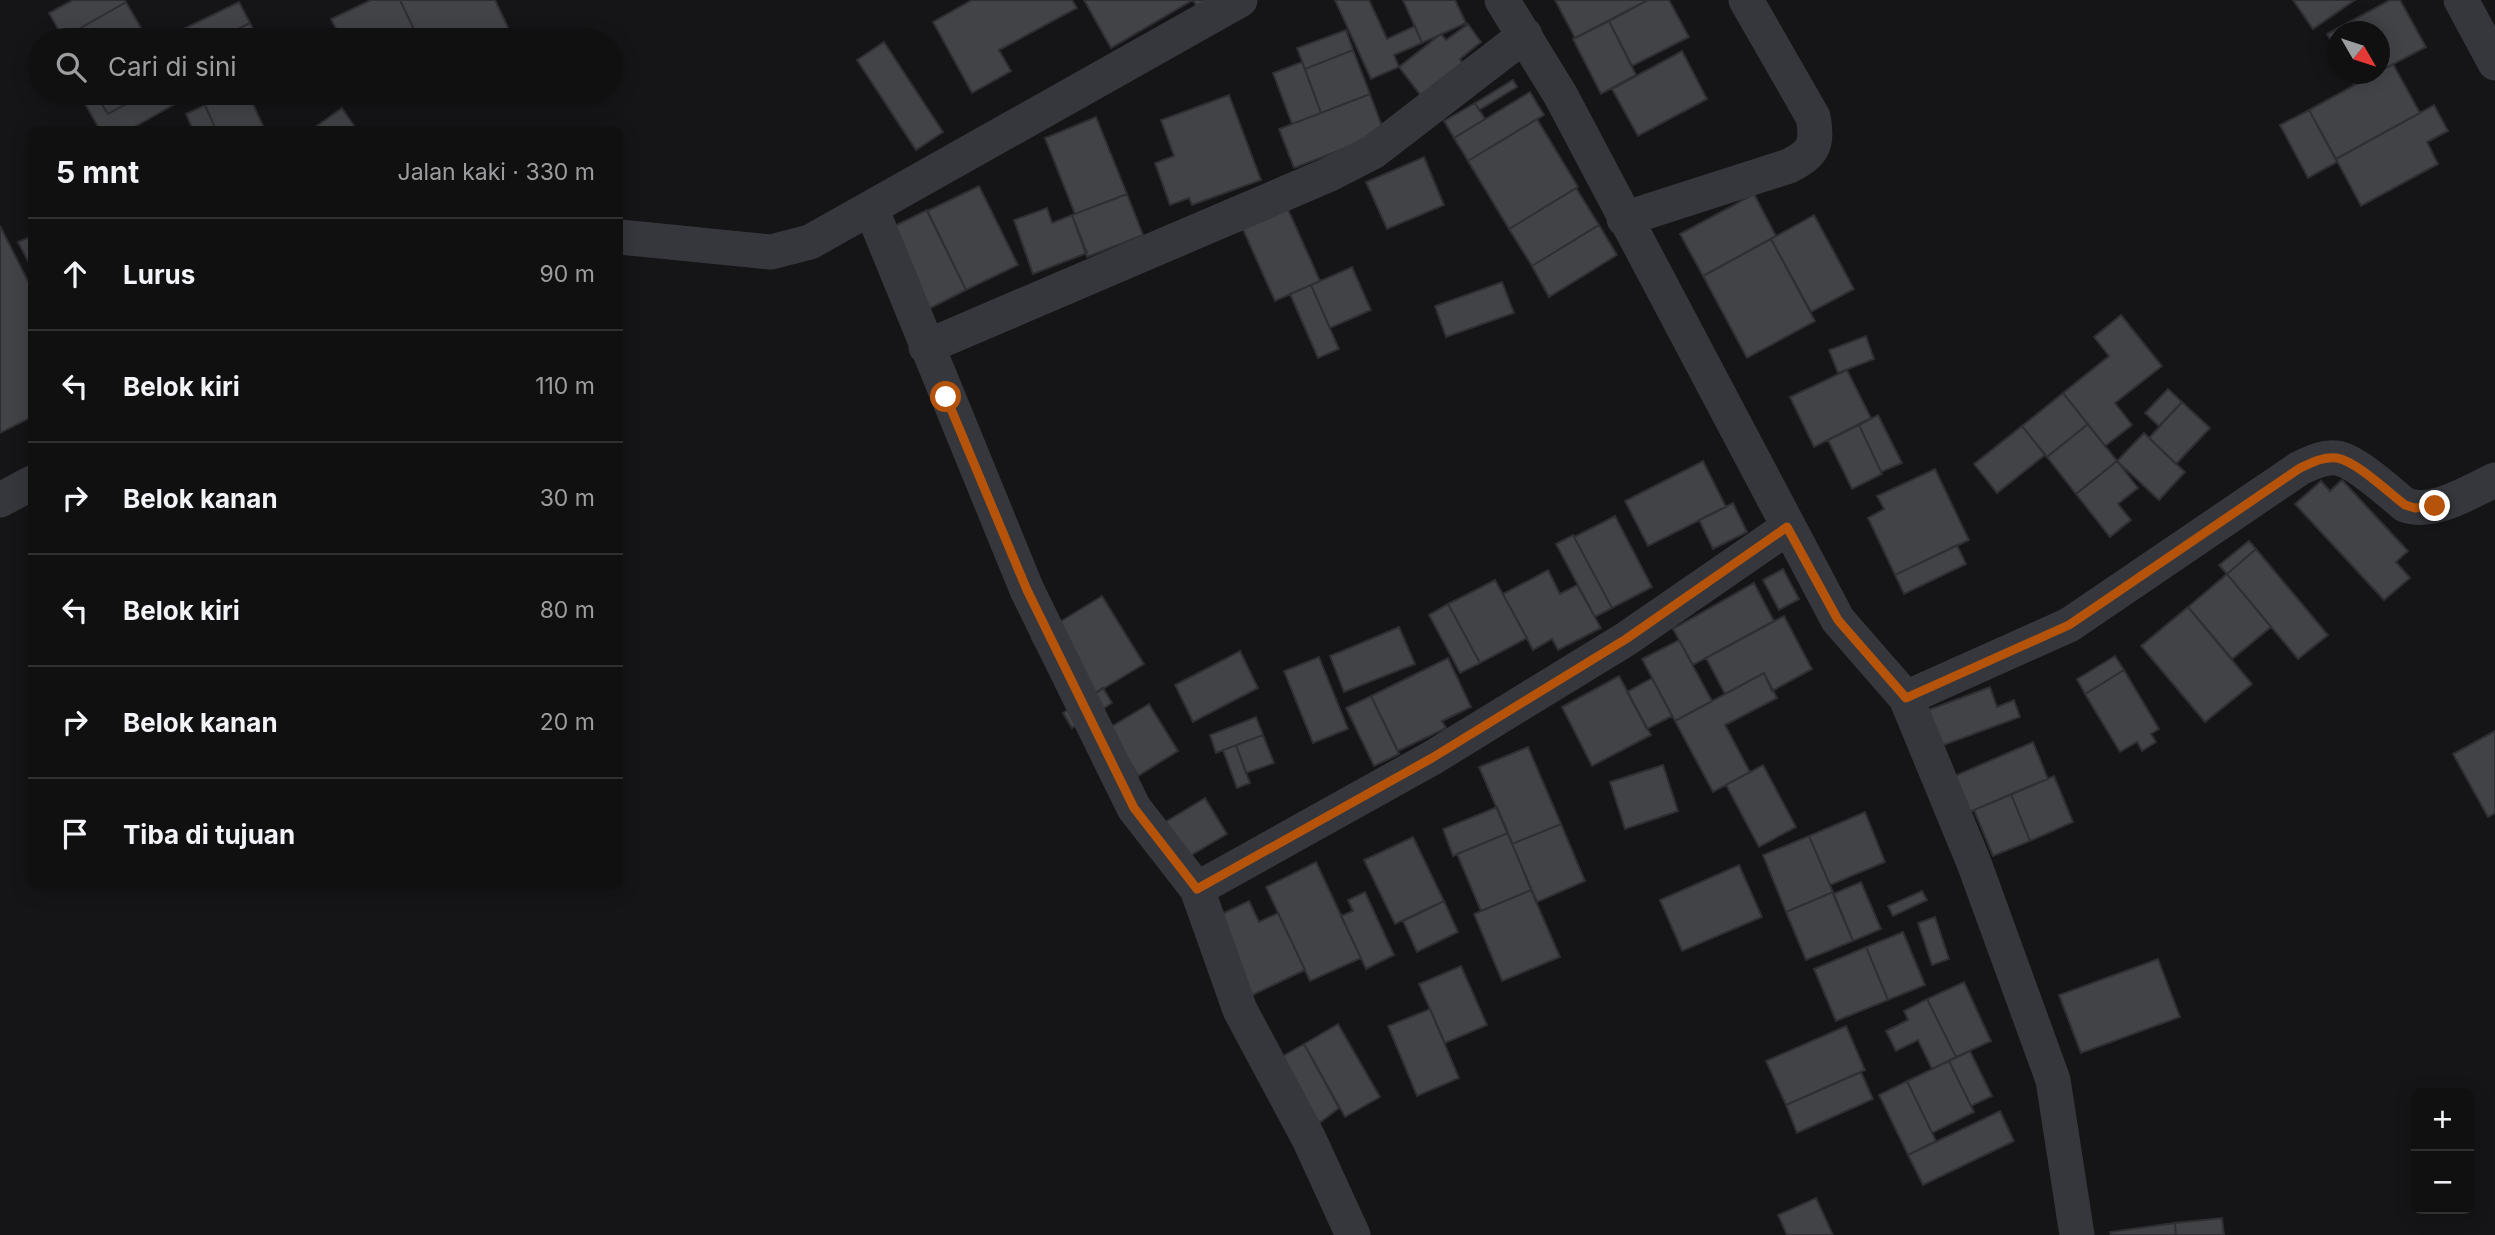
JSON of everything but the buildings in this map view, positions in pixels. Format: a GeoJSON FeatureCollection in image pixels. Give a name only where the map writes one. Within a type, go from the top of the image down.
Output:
{"type":"FeatureCollection","features":[{"type":"Feature","properties":{"kind":"street"},"geometry":{"type":"LineString","coordinates":[[623,237],[771,252],[810,242],[1073,91],[1240,0]]}},
{"type":"Feature","properties":{"kind":"street"},"geometry":{"type":"LineString","coordinates":[[1502,0],[1525,36],[1838,620],[1906,698],[1975,863],[2053,1080],[2077,1235]]}},
{"type":"Feature","properties":{"kind":"street"},"geometry":{"type":"LineString","coordinates":[[1624,219],[1789,166],[1807,156],[1817,137],[1813,117],[1746,0]]}},
{"type":"Feature","properties":{"kind":"street"},"geometry":{"type":"LineString","coordinates":[[2461,0],[2495,64]]}},
{"type":"Feature","properties":{"kind":"street"},"geometry":{"type":"LineString","coordinates":[[926,347],[1328,175],[1373,152],[1525,36]]}},
{"type":"Feature","properties":{"kind":"street"},"geometry":{"type":"LineString","coordinates":[[871,208],[1027,590],[1134,808],[1197,889],[1240,1010],[1309,1139],[1353,1235]]}},
{"type":"Feature","properties":{"kind":"street"},"geometry":{"type":"LineString","coordinates":[[1906,698],[2069,625],[2300,468],[2317,460],[2337,458],[2353,465],[2405,505],[2415,508],[2435,506],[2495,481]]}},
{"type":"Feature","properties":{"kind":"street"},"geometry":{"type":"LineString","coordinates":[[0,500],[28,485]]}},
{"type":"Feature","properties":{"kind":"street"},"geometry":{"type":"LineString","coordinates":[[1197,889],[1432,758],[1626,639],[1787,527]]}},
{"type":"Feature","properties":{"kind":"route"},"geometry":{"type":"LineString","coordinates":[[946,397],[1027,590],[1134,808],[1197,889],[1432,758],[1626,639],[1787,527],[1838,620],[1906,698],[2069,625],[2300,468],[2317,460],[2337,458],[2353,465],[2405,505],[2415,508],[2435,506]]}}]}
